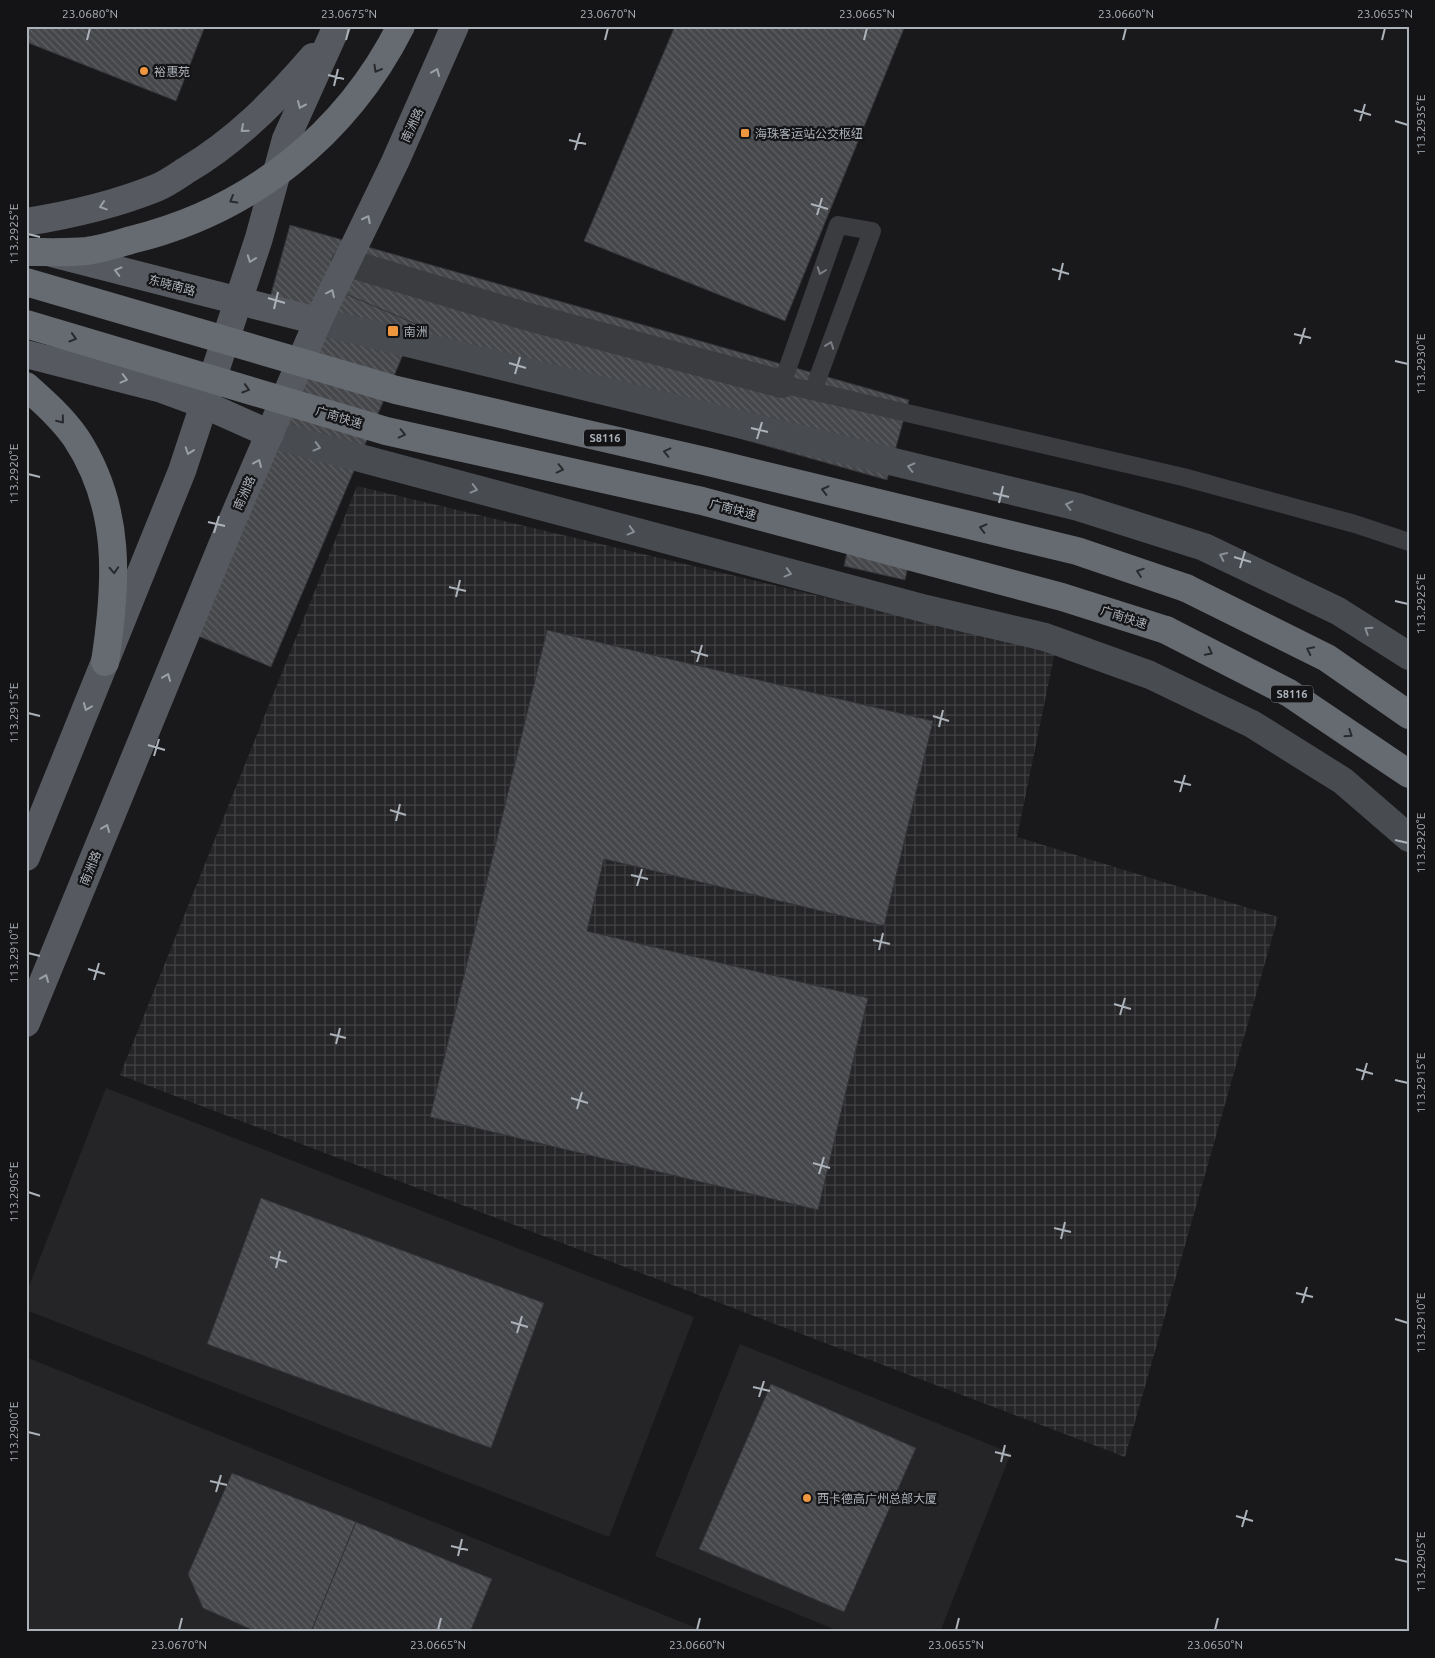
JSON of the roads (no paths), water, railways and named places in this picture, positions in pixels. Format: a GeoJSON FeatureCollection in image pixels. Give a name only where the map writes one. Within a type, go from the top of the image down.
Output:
{"type":"FeatureCollection","features":[{"type":"Feature","properties":{"kind":"highway"},"geometry":{"type":"LineString","coordinates":[[26,252],[88,251],[150,236],[209,214],[246,192],[282,170],[352,105],[373,76],[401,26]]}},
{"type":"Feature","properties":{"kind":"highway","name":"S8116"},"geometry":{"type":"LineString","coordinates":[[26,282],[396,390],[709,462],[1077,551],[1186,588],[1327,658],[1409,715]]}},
{"type":"Feature","properties":{"kind":"highway","name":"广南快速"},"geometry":{"type":"LineString","coordinates":[[26,324],[386,431],[702,501],[1062,596],[1166,630],[1289,693],[1409,774]]}},
{"type":"Feature","properties":{"kind":"highway"},"geometry":{"type":"LineString","coordinates":[[26,386],[53,410],[76,438],[94,472],[108,511],[115,580],[105,662]]}},
{"type":"Feature","properties":{"kind":"main road","name":"南洲路"},"geometry":{"type":"LineString","coordinates":[[26,1023],[228,530],[318,321],[395,162],[456,26]]}},
{"type":"Feature","properties":{"kind":"main road"},"geometry":{"type":"LineString","coordinates":[[26,222],[90,210],[157,188],[203,161],[245,130],[285,89],[337,27]]}},
{"type":"Feature","properties":{"kind":"main road"},"geometry":{"type":"LineString","coordinates":[[26,857],[182,471],[236,302],[262,229],[286,139],[337,27]]}},
{"type":"Feature","properties":{"kind":"main road","name":"东晓南路"},"geometry":{"type":"LineString","coordinates":[[26,247],[236,302],[318,321]]}},
{"type":"Feature","properties":{"kind":"main road"},"geometry":{"type":"LineString","coordinates":[[318,321],[1078,507],[1204,547],[1338,611],[1409,656]]}},
{"type":"Feature","properties":{"kind":"main road"},"geometry":{"type":"LineString","coordinates":[[26,354],[162,389],[203,404],[270,434],[926,609],[1045,637],[1150,675],[1252,724],[1343,781],[1409,838]]}},
{"type":"Feature","properties":{"kind":"street"},"geometry":{"type":"LineString","coordinates":[[345,262],[525,316],[782,384]]}},
{"type":"Feature","properties":{"kind":"lane"},"geometry":{"type":"LineString","coordinates":[[813,391],[872,231],[838,225],[782,384],[1184,477],[1355,524],[1409,542]]}},
{"type":"Feature","properties":{"kind":"place","name":"裕惠苑"},"geometry":{"type":"Point","coordinates":[144,71]}},
{"type":"Feature","properties":{"kind":"place","name":"海珠客运站公交枢纽"},"geometry":{"type":"Point","coordinates":[745,133]}},
{"type":"Feature","properties":{"kind":"place","name":"南洲"},"geometry":{"type":"Point","coordinates":[393,331]}},
{"type":"Feature","properties":{"kind":"place","name":"西卡德高广州总部大厦"},"geometry":{"type":"Point","coordinates":[807,1498]}}]}
